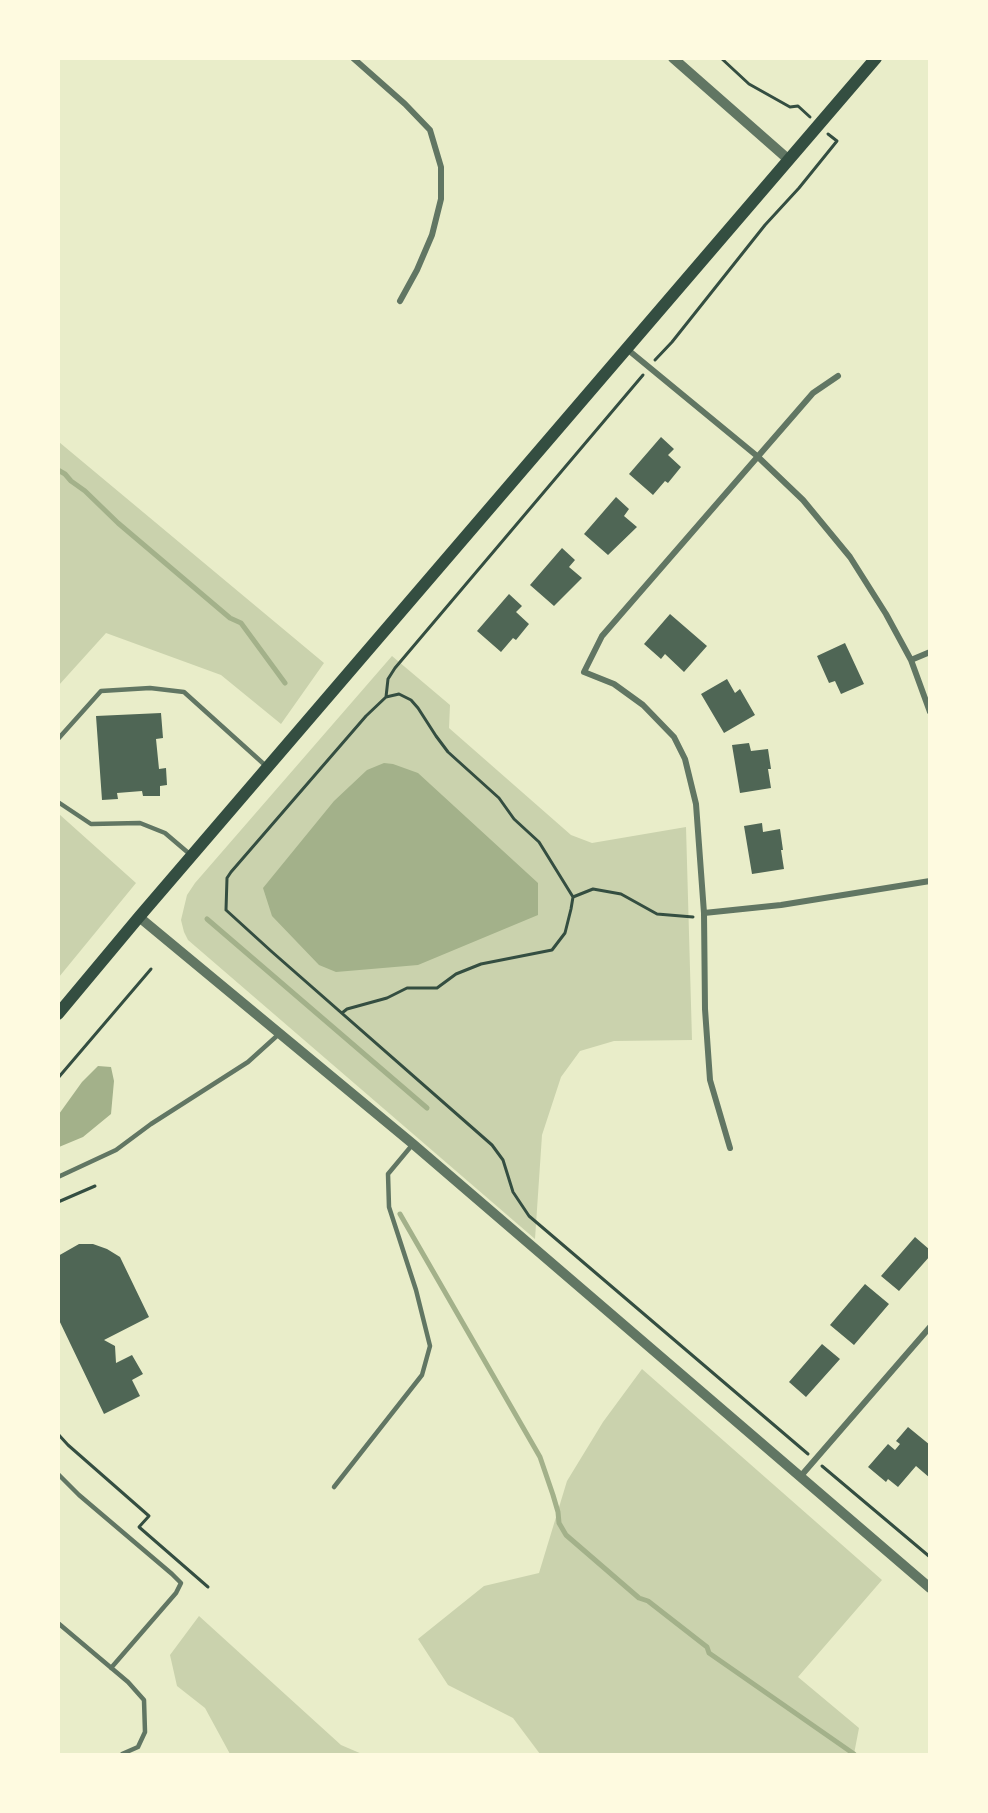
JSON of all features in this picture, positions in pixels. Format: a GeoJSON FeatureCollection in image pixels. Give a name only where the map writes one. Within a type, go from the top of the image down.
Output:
{"type":"FeatureCollection","features":[{"type":"Feature","properties":{"kind":"main road"},"geometry":{"type":"LineString","coordinates":[[58,1014],[876,58]]}},
{"type":"Feature","properties":{"kind":"street"},"geometry":{"type":"LineString","coordinates":[[352,58],[405,104],[430,130],[441,167],[441,199],[432,235],[400,301]]}},
{"type":"Feature","properties":{"kind":"street"},"geometry":{"type":"LineString","coordinates":[[673,58],[789,160]]}},
{"type":"Feature","properties":{"kind":"street"},"geometry":{"type":"LineString","coordinates":[[627,349],[757,456],[803,500],[849,557],[886,614],[911,660],[930,712]]}},
{"type":"Feature","properties":{"kind":"street"},"geometry":{"type":"LineString","coordinates":[[730,1148],[710,1080],[705,1009],[704,915],[696,804],[685,759],[674,737],[643,705],[614,684],[584,672],[602,636],[813,393],[838,376]]}},
{"type":"Feature","properties":{"kind":"street"},"geometry":{"type":"LineString","coordinates":[[911,660],[930,652]]}},
{"type":"Feature","properties":{"kind":"street"},"geometry":{"type":"LineString","coordinates":[[704,915],[930,881]]}},
{"type":"Feature","properties":{"kind":"street"},"geometry":{"type":"LineString","coordinates":[[139,917],[413,1144],[930,1588]]}},
{"type":"Feature","properties":{"kind":"street"},"geometry":{"type":"LineString","coordinates":[[800,1477],[930,1327]]}},
{"type":"Feature","properties":{"kind":"lane"},"geometry":{"type":"LineString","coordinates":[[58,739],[101,691],[150,688],[184,692],[268,768]]}},
{"type":"Feature","properties":{"kind":"lane"},"geometry":{"type":"LineString","coordinates":[[58,802],[91,824],[140,823],[148,826],[165,833],[192,856]]}},
{"type":"Feature","properties":{"kind":"lane"},"geometry":{"type":"LineString","coordinates":[[58,1177],[116,1150],[151,1124],[248,1062],[279,1034]]}},
{"type":"Feature","properties":{"kind":"lane"},"geometry":{"type":"LineString","coordinates":[[334,1487],[422,1375],[430,1346],[416,1290],[389,1207],[388,1174],[413,1144]]}},
{"type":"Feature","properties":{"kind":"lane"},"geometry":{"type":"LineString","coordinates":[[58,1474],[78,1495],[181,1583],[176,1593],[111,1668]]}},
{"type":"Feature","properties":{"kind":"lane"},"geometry":{"type":"LineString","coordinates":[[58,1623],[128,1682],[144,1700],[145,1732],[138,1747],[122,1755]]}},
{"type":"Feature","properties":{"kind":"path"},"geometry":{"type":"LineString","coordinates":[[722,58],[749,84],[790,106],[798,106]]}},
{"type":"Feature","properties":{"kind":"path"},"geometry":{"type":"LineString","coordinates":[[386,697],[388,679],[395,668],[649,368],[765,225],[837,141]]}},
{"type":"Feature","properties":{"kind":"path"},"geometry":{"type":"LineString","coordinates":[[342,1013],[347,1009],[387,998],[407,988],[437,988],[463,970],[481,964],[552,950],[565,933],[573,897],[538,842],[514,819],[499,798],[444,748],[411,700],[399,694],[386,697],[358,724],[227,878],[226,910],[342,1013],[492,1145],[503,1160],[513,1192],[529,1216],[930,1557]]}},
{"type":"Feature","properties":{"kind":"path"},"geometry":{"type":"LineString","coordinates":[[573,897],[592,889],[621,894],[657,914],[704,915]]}},
{"type":"Feature","properties":{"kind":"path"},"geometry":{"type":"LineString","coordinates":[[58,1078],[151,969]]}},
{"type":"Feature","properties":{"kind":"path"},"geometry":{"type":"LineString","coordinates":[[58,1202],[95,1186]]}},
{"type":"Feature","properties":{"kind":"path"},"geometry":{"type":"LineString","coordinates":[[58,1434],[149,1516],[138,1527],[208,1587]]}},
{"type":"Feature","properties":{"kind":"shaded area"},"geometry":{"type":"Polygon","coordinates":[[[59,442],[324,663],[281,724],[221,675],[106,633],[59,685],[59,442]]]}},
{"type":"Feature","properties":{"kind":"shaded area"},"geometry":{"type":"Polygon","coordinates":[[[392,656],[450,705],[449,728],[571,835],[592,843],[686,827],[692,1040],[614,1041],[580,1051],[561,1077],[542,1135],[535,1239],[188,940],[181,920],[187,895],[195,883],[392,656]]]}},
{"type":"Feature","properties":{"kind":"shaded area"},"geometry":{"type":"Polygon","coordinates":[[[384,763],[418,773],[538,883],[538,915],[418,965],[336,972],[319,965],[272,916],[263,888],[334,801],[367,770],[384,763]]]}},
{"type":"Feature","properties":{"kind":"shaded area"},"geometry":{"type":"Polygon","coordinates":[[[59,814],[136,883],[59,977],[59,814]]]}},
{"type":"Feature","properties":{"kind":"shaded area"},"geometry":{"type":"Polygon","coordinates":[[[98,1066],[111,1067],[114,1081],[111,1114],[83,1137],[59,1147],[59,1114],[82,1082],[98,1066]]]}},
{"type":"Feature","properties":{"kind":"shaded area"},"geometry":{"type":"Polygon","coordinates":[[[642,1369],[882,1580],[798,1677],[859,1728],[854,1754],[540,1754],[513,1718],[448,1685],[418,1639],[484,1586],[539,1573],[567,1481],[603,1422],[642,1369]]]}},
{"type":"Feature","properties":{"kind":"shaded area"},"geometry":{"type":"Polygon","coordinates":[[[199,1616],[341,1745],[362,1754],[230,1754],[205,1708],[177,1686],[170,1655],[199,1616]]]}},
{"type":"Feature","properties":{"kind":"building"},"geometry":{"type":"Polygon","coordinates":[[[661,437],[674,449],[668,455],[681,467],[668,483],[665,481],[653,495],[629,474],[661,437]]]}},
{"type":"Feature","properties":{"kind":"building"},"geometry":{"type":"Polygon","coordinates":[[[616,497],[629,509],[624,516],[637,527],[608,555],[584,534],[616,497]]]}},
{"type":"Feature","properties":{"kind":"building"},"geometry":{"type":"Polygon","coordinates":[[[562,548],[575,560],[569,567],[582,578],[554,606],[530,585],[562,548]]]}},
{"type":"Feature","properties":{"kind":"building"},"geometry":{"type":"Polygon","coordinates":[[[509,594],[522,606],[516,612],[529,624],[516,640],[513,638],[501,652],[477,631],[509,594]]]}},
{"type":"Feature","properties":{"kind":"building"},"geometry":{"type":"Polygon","coordinates":[[[670,614],[707,646],[684,672],[665,654],[661,659],[644,644],[670,614]]]}},
{"type":"Feature","properties":{"kind":"building"},"geometry":{"type":"Polygon","coordinates":[[[845,643],[864,684],[841,694],[835,681],[829,683],[817,656],[845,643]]]}},
{"type":"Feature","properties":{"kind":"building"},"geometry":{"type":"Polygon","coordinates":[[[727,679],[735,693],[740,689],[755,715],[724,733],[701,694],[727,679]]]}},
{"type":"Feature","properties":{"kind":"building"},"geometry":{"type":"Polygon","coordinates":[[[161,713],[163,738],[156,739],[159,769],[166,768],[167,785],[160,786],[160,796],[143,796],[142,791],[117,793],[118,799],[102,800],[96,716],[161,713]]]}},
{"type":"Feature","properties":{"kind":"building"},"geometry":{"type":"Polygon","coordinates":[[[749,743],[751,751],[768,749],[771,788],[740,793],[732,745],[749,743]]]}},
{"type":"Feature","properties":{"kind":"building"},"geometry":{"type":"Polygon","coordinates":[[[762,823],[763,832],[780,829],[784,869],[752,874],[744,826],[762,823]]]}},
{"type":"Feature","properties":{"kind":"building"},"geometry":{"type":"Polygon","coordinates":[[[915,1237],[930,1250],[930,1256],[899,1291],[881,1276],[915,1237]]]}},
{"type":"Feature","properties":{"kind":"building"},"geometry":{"type":"Polygon","coordinates":[[[79,1244],[93,1244],[120,1257],[149,1317],[104,1340],[115,1346],[116,1363],[132,1355],[143,1374],[132,1380],[140,1396],[104,1414],[58,1318],[58,1256],[79,1244]]]}},
{"type":"Feature","properties":{"kind":"building"},"geometry":{"type":"Polygon","coordinates":[[[865,1284],[889,1304],[854,1345],[830,1325],[865,1284]]]}},
{"type":"Feature","properties":{"kind":"building"},"geometry":{"type":"Polygon","coordinates":[[[822,1344],[840,1359],[806,1397],[789,1382],[822,1344]]]}},
{"type":"Feature","properties":{"kind":"building"},"geometry":{"type":"Polygon","coordinates":[[[908,1427],[930,1445],[930,1478],[916,1466],[898,1487],[888,1479],[886,1482],[868,1467],[888,1444],[895,1450],[900,1444],[896,1441],[908,1427]]]}},
{"type":"Feature","properties":{"kind":"waterway"},"geometry":{"type":"LineString","coordinates":[[58,470],[230,618],[241,623],[285,683]]}},
{"type":"Feature","properties":{"kind":"waterway"},"geometry":{"type":"LineString","coordinates":[[207,919],[427,1108]]}},
{"type":"Feature","properties":{"kind":"waterway"},"geometry":{"type":"LineString","coordinates":[[400,1214],[540,1457],[558,1512],[559,1523],[566,1535],[639,1598],[648,1601],[707,1647],[709,1653],[854,1754]]}}]}
